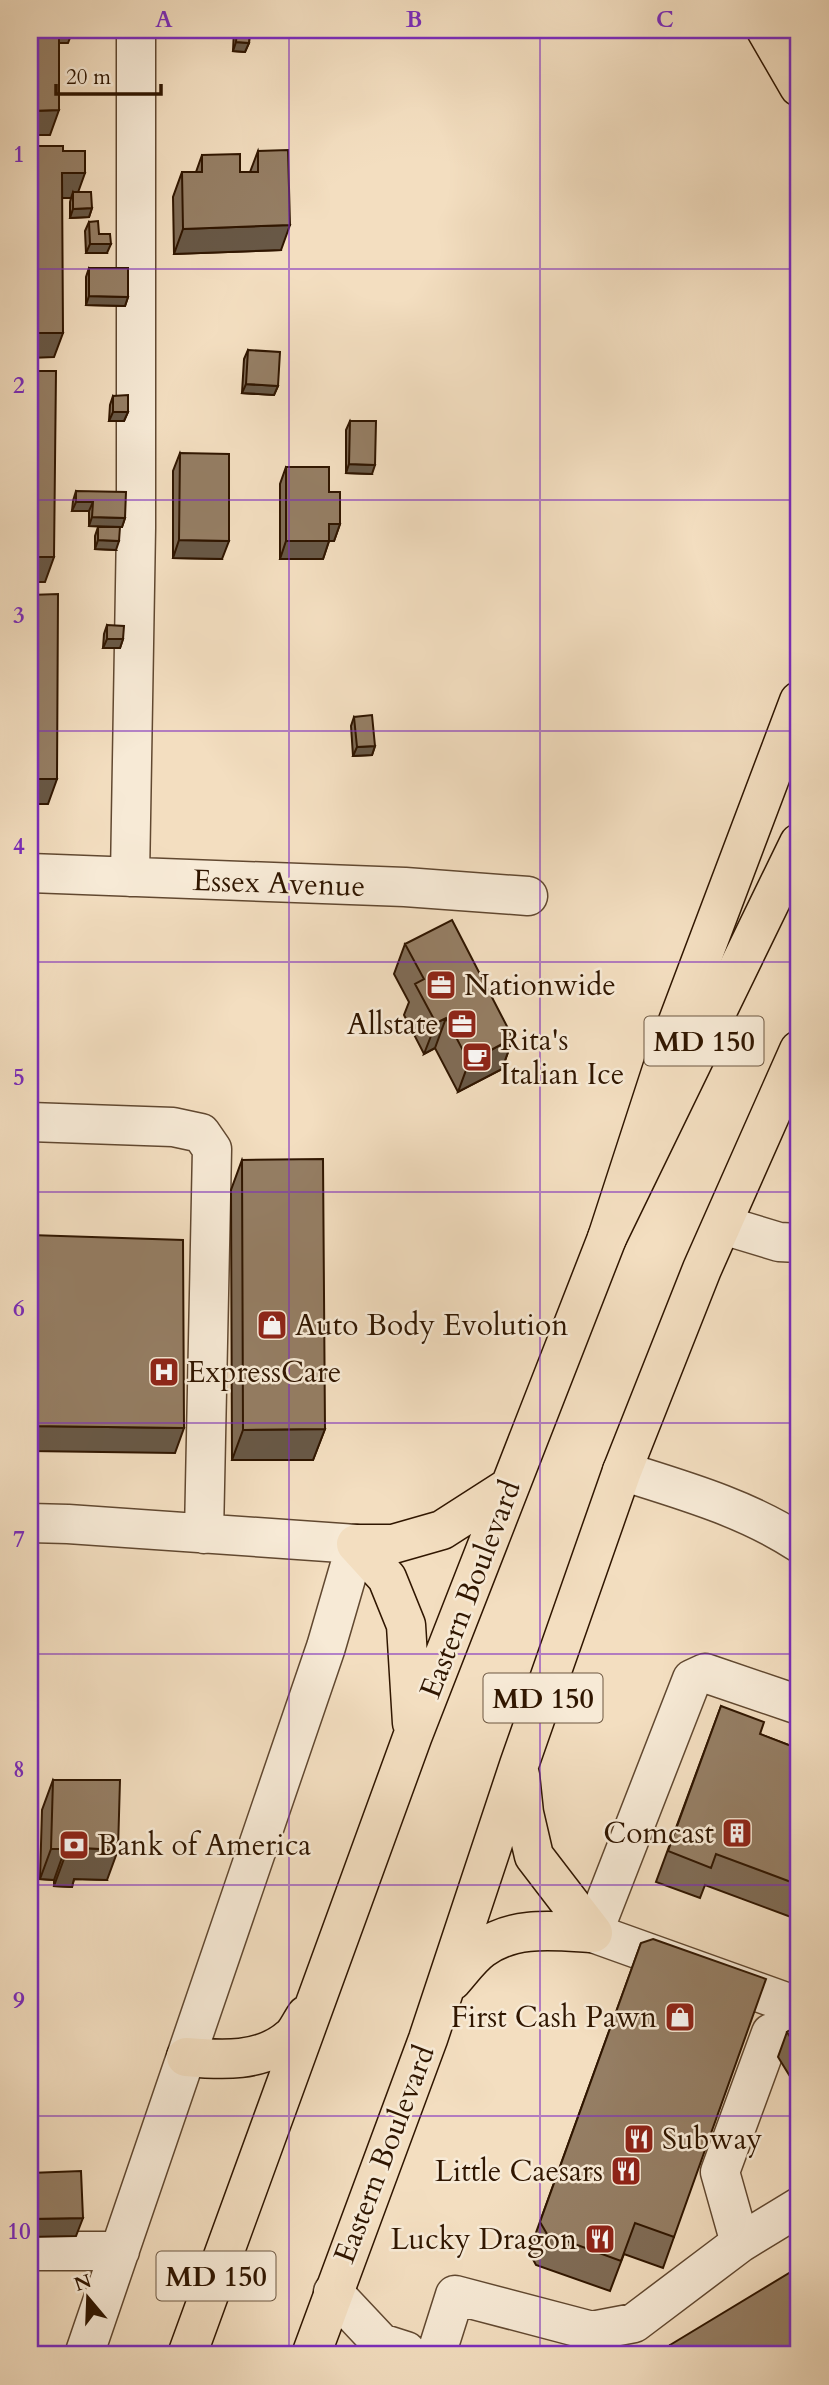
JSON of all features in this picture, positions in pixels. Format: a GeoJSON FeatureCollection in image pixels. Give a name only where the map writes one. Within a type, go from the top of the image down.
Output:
{"type":"FeatureCollection","features":[{"type":"Feature","properties":{"kind":"main road"},"geometry":{"type":"LineString","coordinates":[[766,30],[799,87]]}},
{"type":"Feature","properties":{"kind":"main road"},"geometry":{"type":"LineString","coordinates":[[607,1238],[674,1032],[799,701]]}},
{"type":"Feature","properties":{"kind":"main road","name":"Eastern Boulevard"},"geometry":{"type":"LineString","coordinates":[[187,2355],[413,1735],[607,1238],[799,843]]}},
{"type":"Feature","properties":{"kind":"main road","name":"Eastern Boulevard"},"geometry":{"type":"LineString","coordinates":[[311,2355],[444,1991],[519,1765],[622,1471],[702,1269],[799,1050]]}},
{"type":"Feature","properties":{"kind":"main road"},"geometry":{"type":"LineString","coordinates":[[356,1544],[393,1544],[442,1530],[509,1487]]}},
{"type":"Feature","properties":{"kind":"main road"},"geometry":{"type":"LineString","coordinates":[[356,1544],[387,1578],[406,1625],[413,1735]]}},
{"type":"Feature","properties":{"kind":"main road"},"geometry":{"type":"LineString","coordinates":[[519,1765],[524,1814],[534,1856],[593,1933]]}},
{"type":"Feature","properties":{"kind":"main road"},"geometry":{"type":"LineString","coordinates":[[444,1991],[480,1949],[507,1935],[548,1931],[593,1933]]}},
{"type":"Feature","properties":{"kind":"main road"},"geometry":{"type":"LineString","coordinates":[[186,2057],[219,2060],[259,2056],[291,2037],[317,1999]]}},
{"type":"Feature","properties":{"kind":"street"},"geometry":{"type":"LineString","coordinates":[[130,877],[136,528],[136,30]]}},
{"type":"Feature","properties":{"kind":"street","name":"Essex Avenue"},"geometry":{"type":"LineString","coordinates":[[30,873],[395,887],[528,896]]}},
{"type":"Feature","properties":{"kind":"street"},"geometry":{"type":"LineString","coordinates":[[30,1122],[173,1127],[201,1133],[212,1149],[204,1534]]}},
{"type":"Feature","properties":{"kind":"street"},"geometry":{"type":"LineString","coordinates":[[723,1225],[779,1242],[799,1243]]}},
{"type":"Feature","properties":{"kind":"street"},"geometry":{"type":"LineString","coordinates":[[622,1471],[761,1521],[799,1543]]}},
{"type":"Feature","properties":{"kind":"street"},"geometry":{"type":"LineString","coordinates":[[30,1523],[356,1544],[326,1647],[84,2355]]}},
{"type":"Feature","properties":{"kind":"street"},"geometry":{"type":"LineString","coordinates":[[740,2243],[720,2172],[794,2005],[593,1933],[692,1679],[705,1673],[799,1705]]}},
{"type":"Feature","properties":{"kind":"street"},"geometry":{"type":"LineString","coordinates":[[436,2355],[455,2295],[592,2331],[634,2323],[740,2243],[799,2207]]}},
{"type":"Feature","properties":{"kind":"street"},"geometry":{"type":"LineString","coordinates":[[30,2251],[120,2251]]}},
{"type":"Feature","properties":{"kind":"street"},"geometry":{"type":"LineString","coordinates":[[333,2292],[381,2343],[406,2351],[409,2355]]}},
{"type":"Feature","properties":{"kind":"building"},"geometry":{"type":"Polygon","coordinates":[[[30,30],[59,30],[59,110],[30,111],[30,30]]]}},
{"type":"Feature","properties":{"kind":"building"},"geometry":{"type":"Polygon","coordinates":[[[237,30],[250,30],[249,43],[236,42],[237,30]]]}},
{"type":"Feature","properties":{"kind":"building"},"geometry":{"type":"Polygon","coordinates":[[[30,146],[63,146],[63,151],[85,151],[85,173],[62,173],[63,333],[30,333],[30,146]]]}},
{"type":"Feature","properties":{"kind":"building"},"geometry":{"type":"Polygon","coordinates":[[[288,150],[290,225],[183,229],[182,172],[202,172],[202,155],[240,154],[240,172],[258,172],[258,151],[288,150]]]}},
{"type":"Feature","properties":{"kind":"building"},"geometry":{"type":"Polygon","coordinates":[[[73,192],[91,192],[92,208],[73,209],[73,192]]]}},
{"type":"Feature","properties":{"kind":"building"},"geometry":{"type":"Polygon","coordinates":[[[98,221],[99,234],[110,234],[111,244],[90,244],[89,222],[98,221]]]}},
{"type":"Feature","properties":{"kind":"building"},"geometry":{"type":"Polygon","coordinates":[[[89,268],[128,268],[128,297],[89,296],[89,268]]]}},
{"type":"Feature","properties":{"kind":"building"},"geometry":{"type":"Polygon","coordinates":[[[248,350],[280,352],[278,386],[246,384],[248,350]]]}},
{"type":"Feature","properties":{"kind":"building"},"geometry":{"type":"Polygon","coordinates":[[[30,371],[56,371],[54,557],[30,557],[30,371]]]}},
{"type":"Feature","properties":{"kind":"building"},"geometry":{"type":"Polygon","coordinates":[[[128,395],[128,412],[113,412],[113,396],[128,395]]]}},
{"type":"Feature","properties":{"kind":"building"},"geometry":{"type":"Polygon","coordinates":[[[350,421],[376,421],[375,465],[349,464],[350,421]]]}},
{"type":"Feature","properties":{"kind":"building"},"geometry":{"type":"Polygon","coordinates":[[[180,453],[229,454],[229,541],[179,540],[180,453]]]}},
{"type":"Feature","properties":{"kind":"building"},"geometry":{"type":"Polygon","coordinates":[[[286,467],[329,467],[329,492],[340,492],[340,524],[329,524],[329,541],[286,541],[286,467]]]}},
{"type":"Feature","properties":{"kind":"building"},"geometry":{"type":"Polygon","coordinates":[[[76,491],[126,492],[125,518],[92,517],[93,502],[76,502],[76,491]]]}},
{"type":"Feature","properties":{"kind":"building"},"geometry":{"type":"Polygon","coordinates":[[[98,527],[120,527],[119,541],[98,540],[98,527]]]}},
{"type":"Feature","properties":{"kind":"building"},"geometry":{"type":"Polygon","coordinates":[[[58,594],[57,779],[30,779],[30,595],[58,594]]]}},
{"type":"Feature","properties":{"kind":"building"},"geometry":{"type":"Polygon","coordinates":[[[107,625],[124,626],[123,639],[107,639],[107,625]]]}},
{"type":"Feature","properties":{"kind":"building"},"geometry":{"type":"Polygon","coordinates":[[[372,715],[375,746],[357,747],[354,717],[372,715]]]}},
{"type":"Feature","properties":{"kind":"building"},"geometry":{"type":"Polygon","coordinates":[[[452,920],[513,1038],[469,1062],[446,1018],[436,1023],[415,984],[424,979],[405,944],[452,920]]]}},
{"type":"Feature","properties":{"kind":"building","name":"Auto Body Evolution"},"geometry":{"type":"Polygon","coordinates":[[[323,1159],[325,1429],[243,1430],[242,1160],[323,1159]]]}},
{"type":"Feature","properties":{"kind":"building"},"geometry":{"type":"Polygon","coordinates":[[[30,1235],[183,1240],[184,1428],[30,1426],[30,1235]]]}},
{"type":"Feature","properties":{"kind":"building","name":"Comcast"},"geometry":{"type":"Polygon","coordinates":[[[721,1706],[764,1722],[760,1734],[799,1749],[799,1885],[716,1854],[711,1868],[668,1851],[721,1706]]]}},
{"type":"Feature","properties":{"kind":"building"},"geometry":{"type":"Polygon","coordinates":[[[53,1780],[120,1780],[118,1850],[83,1848],[83,1856],[65,1856],[65,1849],[51,1849],[53,1780]]]}},
{"type":"Feature","properties":{"kind":"building"},"geometry":{"type":"Polygon","coordinates":[[[653,1939],[766,1979],[674,2237],[635,2223],[621,2261],[547,2234],[540,2222],[641,1943],[653,1939]]]}},
{"type":"Feature","properties":{"kind":"building"},"geometry":{"type":"Polygon","coordinates":[[[799,2025],[799,2051],[787,2032],[799,2025]]]}},
{"type":"Feature","properties":{"kind":"building"},"geometry":{"type":"Polygon","coordinates":[[[81,2171],[83,2218],[30,2219],[30,2173],[81,2171]]]}},
{"type":"Feature","properties":{"kind":"building"},"geometry":{"type":"Polygon","coordinates":[[[799,2267],[799,2355],[676,2355],[670,2345],[799,2267]]]}},
{"type":"Feature","properties":{"kind":"place","name":"Nationwide"},"geometry":{"type":"Point","coordinates":[441,985]}},
{"type":"Feature","properties":{"kind":"place","name":"Allstate"},"geometry":{"type":"Point","coordinates":[462,1024]}},
{"type":"Feature","properties":{"kind":"place","name":"Rita's Italian Ice"},"geometry":{"type":"Point","coordinates":[477,1057]}},
{"type":"Feature","properties":{"kind":"place","name":"Auto Body Evolution"},"geometry":{"type":"Point","coordinates":[272,1325]}},
{"type":"Feature","properties":{"kind":"place","name":"ExpressCare"},"geometry":{"type":"Point","coordinates":[164,1372]}},
{"type":"Feature","properties":{"kind":"place","name":"Comcast"},"geometry":{"type":"Point","coordinates":[737,1833]}},
{"type":"Feature","properties":{"kind":"place","name":"Bank of America"},"geometry":{"type":"Point","coordinates":[74,1845]}},
{"type":"Feature","properties":{"kind":"place","name":"First Cash Pawn"},"geometry":{"type":"Point","coordinates":[680,2017]}},
{"type":"Feature","properties":{"kind":"place","name":"Subway"},"geometry":{"type":"Point","coordinates":[639,2139]}},
{"type":"Feature","properties":{"kind":"place","name":"Little Caesars"},"geometry":{"type":"Point","coordinates":[626,2171]}},
{"type":"Feature","properties":{"kind":"place","name":"Lucky Dragon"},"geometry":{"type":"Point","coordinates":[600,2239]}}]}
